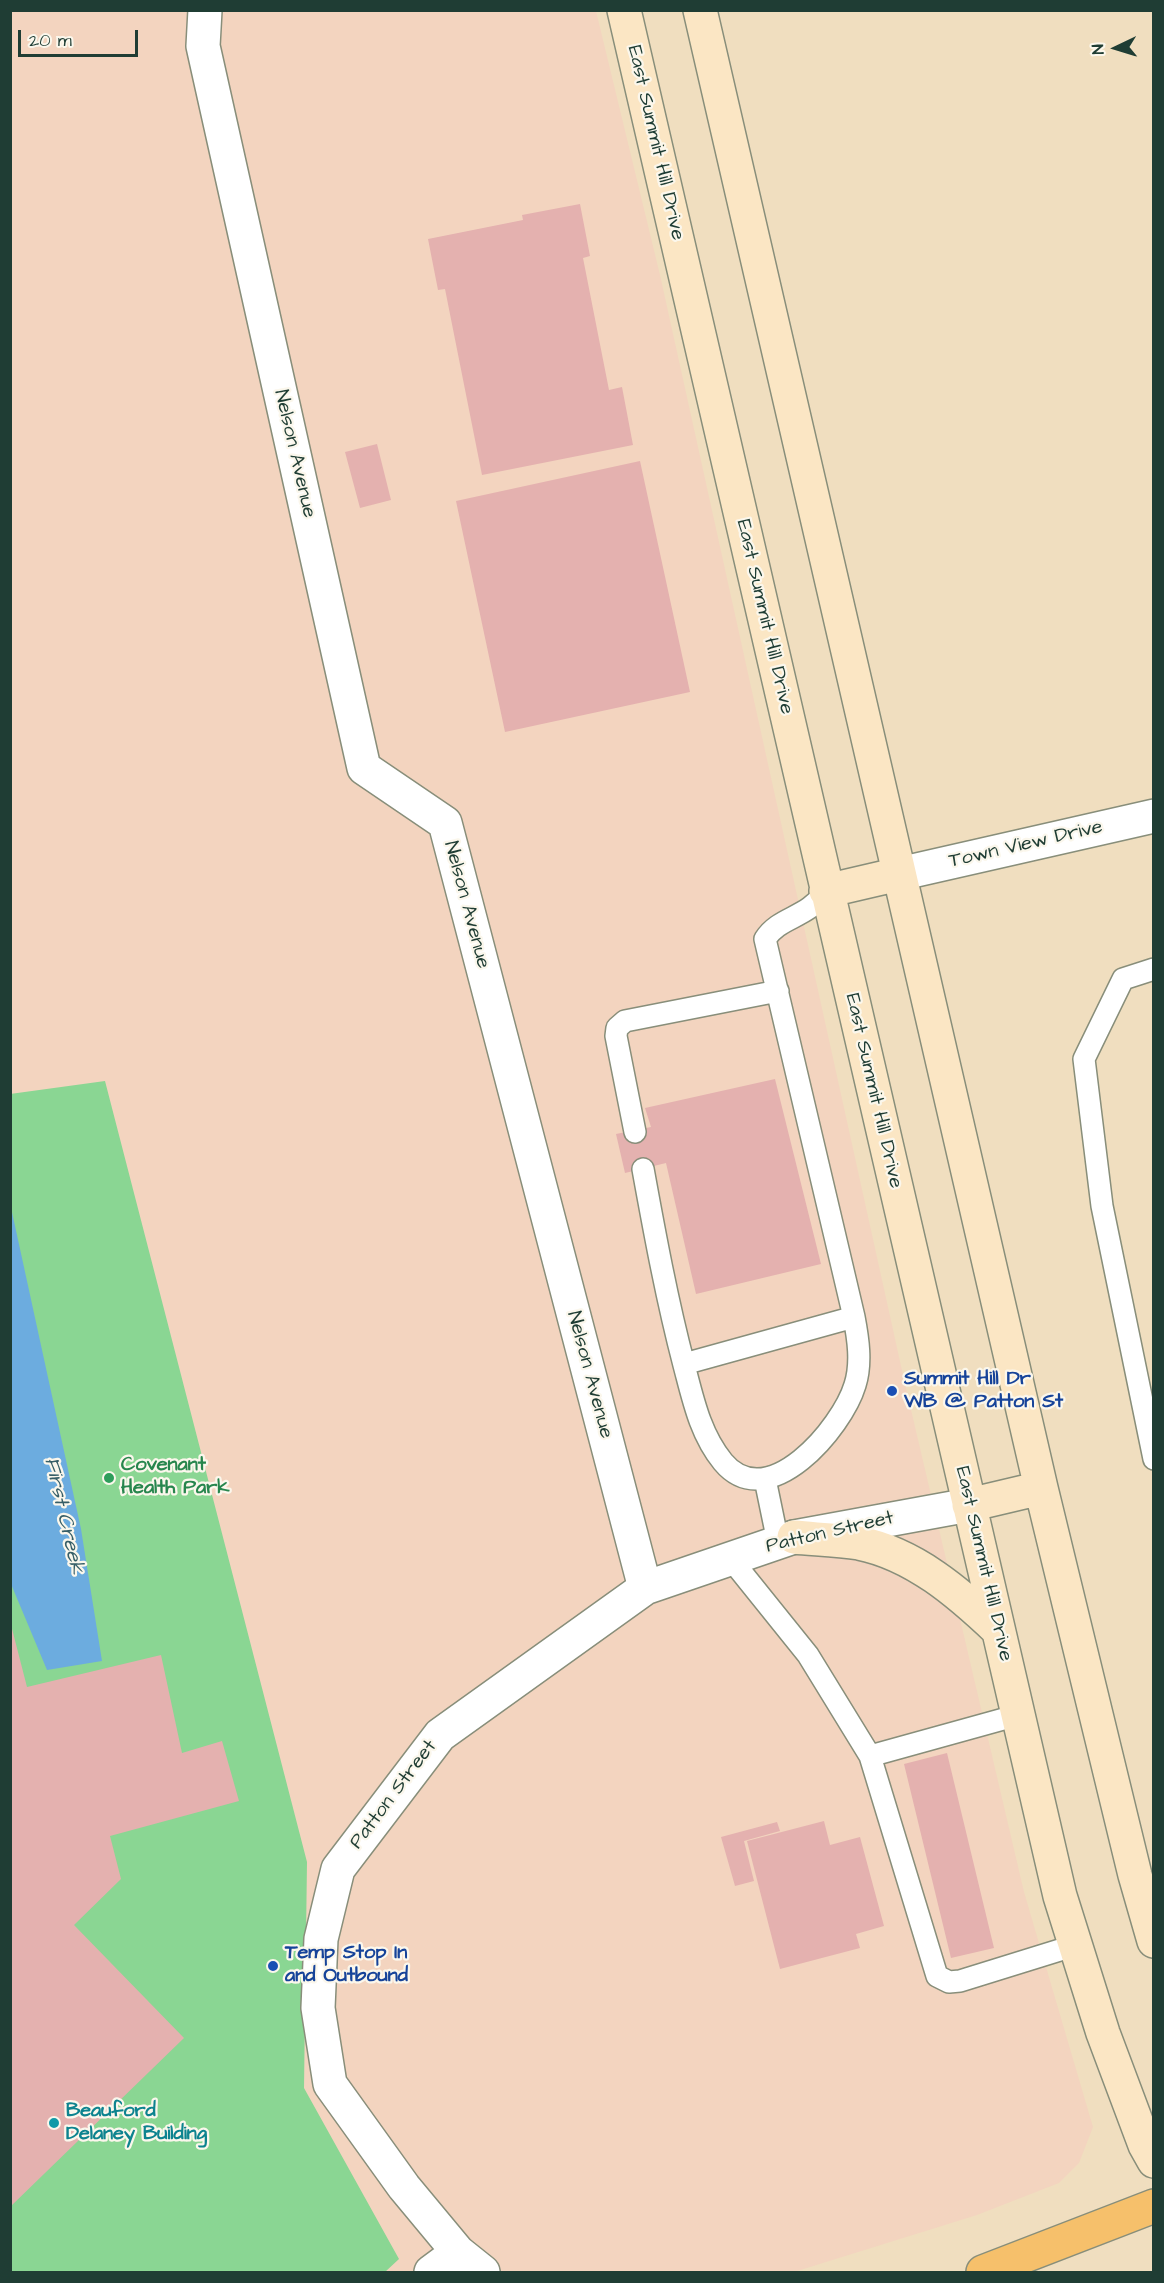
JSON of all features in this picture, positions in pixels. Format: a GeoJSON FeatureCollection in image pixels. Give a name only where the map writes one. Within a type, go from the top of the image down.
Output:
{"type":"FeatureCollection","features":[{"type":"Feature","properties":{"kind":"main road","name":"East Summit Hill Drive"},"geometry":{"type":"LineString","coordinates":[[624,10],[1060,1896],[1103,2033],[1145,2145],[1154,2161]]}},
{"type":"Feature","properties":{"kind":"main road"},"geometry":{"type":"LineString","coordinates":[[700,10],[1041,1488],[1132,1864],[1154,1941]]}},
{"type":"Feature","properties":{"kind":"main road"},"geometry":{"type":"LineString","coordinates":[[826,891],[899,874]]}},
{"type":"Feature","properties":{"kind":"main road"},"geometry":{"type":"LineString","coordinates":[[969,1505],[1041,1488]]}},
{"type":"Feature","properties":{"kind":"main road"},"geometry":{"type":"LineString","coordinates":[[786,1539],[859,1544],[893,1554],[924,1570],[964,1598],[998,1630]]}},
{"type":"Feature","properties":{"kind":"main road"},"geometry":{"type":"LineString","coordinates":[[983,2272],[1154,2206]]}},
{"type":"Feature","properties":{"kind":"street","name":"Nelson Avenue"},"geometry":{"type":"LineString","coordinates":[[205,10],[203,46],[364,768],[445,824],[645,1588]]}},
{"type":"Feature","properties":{"kind":"street","name":"Town View Drive"},"geometry":{"type":"LineString","coordinates":[[899,874],[1154,816]]}},
{"type":"Feature","properties":{"kind":"street","name":"Patton Street"},"geometry":{"type":"LineString","coordinates":[[483,2272],[458,2252],[404,2187],[330,2084],[318,2008],[321,1939],[338,1869],[440,1735],[645,1588],[786,1539],[969,1505]]}},
{"type":"Feature","properties":{"kind":"street"},"geometry":{"type":"LineString","coordinates":[[431,2272],[458,2252]]}},
{"type":"Feature","properties":{"kind":"lane"},"geometry":{"type":"LineString","coordinates":[[643,1169],[666,1296],[704,1433],[733,1472],[744,1477],[765,1479],[780,1474],[802,1460],[837,1420],[855,1384],[859,1362],[854,1317],[765,939],[775,928],[807,912],[826,891]]}},
{"type":"Feature","properties":{"kind":"lane"},"geometry":{"type":"LineString","coordinates":[[1154,969],[1123,979],[1084,1059],[1102,1206],[1154,1459]]}},
{"type":"Feature","properties":{"kind":"lane"},"geometry":{"type":"LineString","coordinates":[[635,1132],[618,1045],[617,1028],[625,1021],[778,991]]}},
{"type":"Feature","properties":{"kind":"lane"},"geometry":{"type":"LineString","coordinates":[[684,1364],[854,1317]]}},
{"type":"Feature","properties":{"kind":"lane"},"geometry":{"type":"LineString","coordinates":[[765,1479],[786,1539]]}},
{"type":"Feature","properties":{"kind":"lane"},"geometry":{"type":"LineString","coordinates":[[730,1558],[808,1656],[870,1756],[938,1976],[949,1982],[960,1981],[1076,1945]]}},
{"type":"Feature","properties":{"kind":"lane"},"geometry":{"type":"LineString","coordinates":[[870,1756],[1018,1715]]}},
{"type":"Feature","properties":{"kind":"shaded area"},"geometry":{"type":"Polygon","coordinates":[[[11,11],[596,11],[660,275],[905,1384],[1024,1892],[1093,2127],[1079,2163],[1059,2183],[977,2215],[794,2272],[11,2272],[11,11]]]}},
{"type":"Feature","properties":{"kind":"green space","name":"Covenant Health Park"},"geometry":{"type":"Polygon","coordinates":[[[105,1081],[307,1862],[304,2088],[399,2259],[385,2272],[11,2272],[10,1094],[105,1081]]]}},
{"type":"Feature","properties":{"kind":"water","name":"First Creek"},"geometry":{"type":"Polygon","coordinates":[[[10,1203],[81,1529],[102,1661],[47,1670],[11,1584],[10,1203]]]}},
{"type":"Feature","properties":{"kind":"building"},"geometry":{"type":"Polygon","coordinates":[[[580,204],[590,256],[583,258],[609,390],[622,387],[633,445],[482,475],[445,289],[438,290],[428,239],[523,220],[522,215],[580,204]]]}},
{"type":"Feature","properties":{"kind":"building"},"geometry":{"type":"Polygon","coordinates":[[[377,444],[391,500],[360,508],[345,452],[377,444]]]}},
{"type":"Feature","properties":{"kind":"building"},"geometry":{"type":"Polygon","coordinates":[[[640,461],[690,692],[505,732],[456,501],[640,461]]]}},
{"type":"Feature","properties":{"kind":"building"},"geometry":{"type":"Polygon","coordinates":[[[775,1079],[821,1264],[696,1294],[666,1163],[625,1173],[616,1134],[651,1127],[645,1108],[775,1079]]]}},
{"type":"Feature","properties":{"kind":"building"},"geometry":{"type":"Polygon","coordinates":[[[10,1621],[27,1687],[161,1655],[182,1753],[222,1741],[239,1801],[110,1836],[121,1879],[74,1925],[184,2038],[10,2207],[10,1621]]]}},
{"type":"Feature","properties":{"kind":"building"},"geometry":{"type":"Polygon","coordinates":[[[947,1753],[994,1948],[951,1958],[904,1764],[947,1753]]]}},
{"type":"Feature","properties":{"kind":"building"},"geometry":{"type":"Polygon","coordinates":[[[824,1821],[830,1845],[860,1837],[884,1926],[856,1934],[860,1948],[780,1969],[747,1841],[824,1821]]]}},
{"type":"Feature","properties":{"kind":"building"},"geometry":{"type":"Polygon","coordinates":[[[777,1822],[780,1831],[744,1841],[754,1881],[735,1886],[721,1837],[777,1822]]]}},
{"type":"Feature","properties":{"kind":"place","name":"Summit Hill Dr WB @ Patton St"},"geometry":{"type":"Point","coordinates":[892,1391]}},
{"type":"Feature","properties":{"kind":"place","name":"Covenant Health Park"},"geometry":{"type":"Point","coordinates":[109,1478]}},
{"type":"Feature","properties":{"kind":"place","name":"Temp Stop In and Outbound"},"geometry":{"type":"Point","coordinates":[273,1966]}},
{"type":"Feature","properties":{"kind":"place","name":"Beauford Delaney Building"},"geometry":{"type":"Point","coordinates":[54,2123]}}]}
